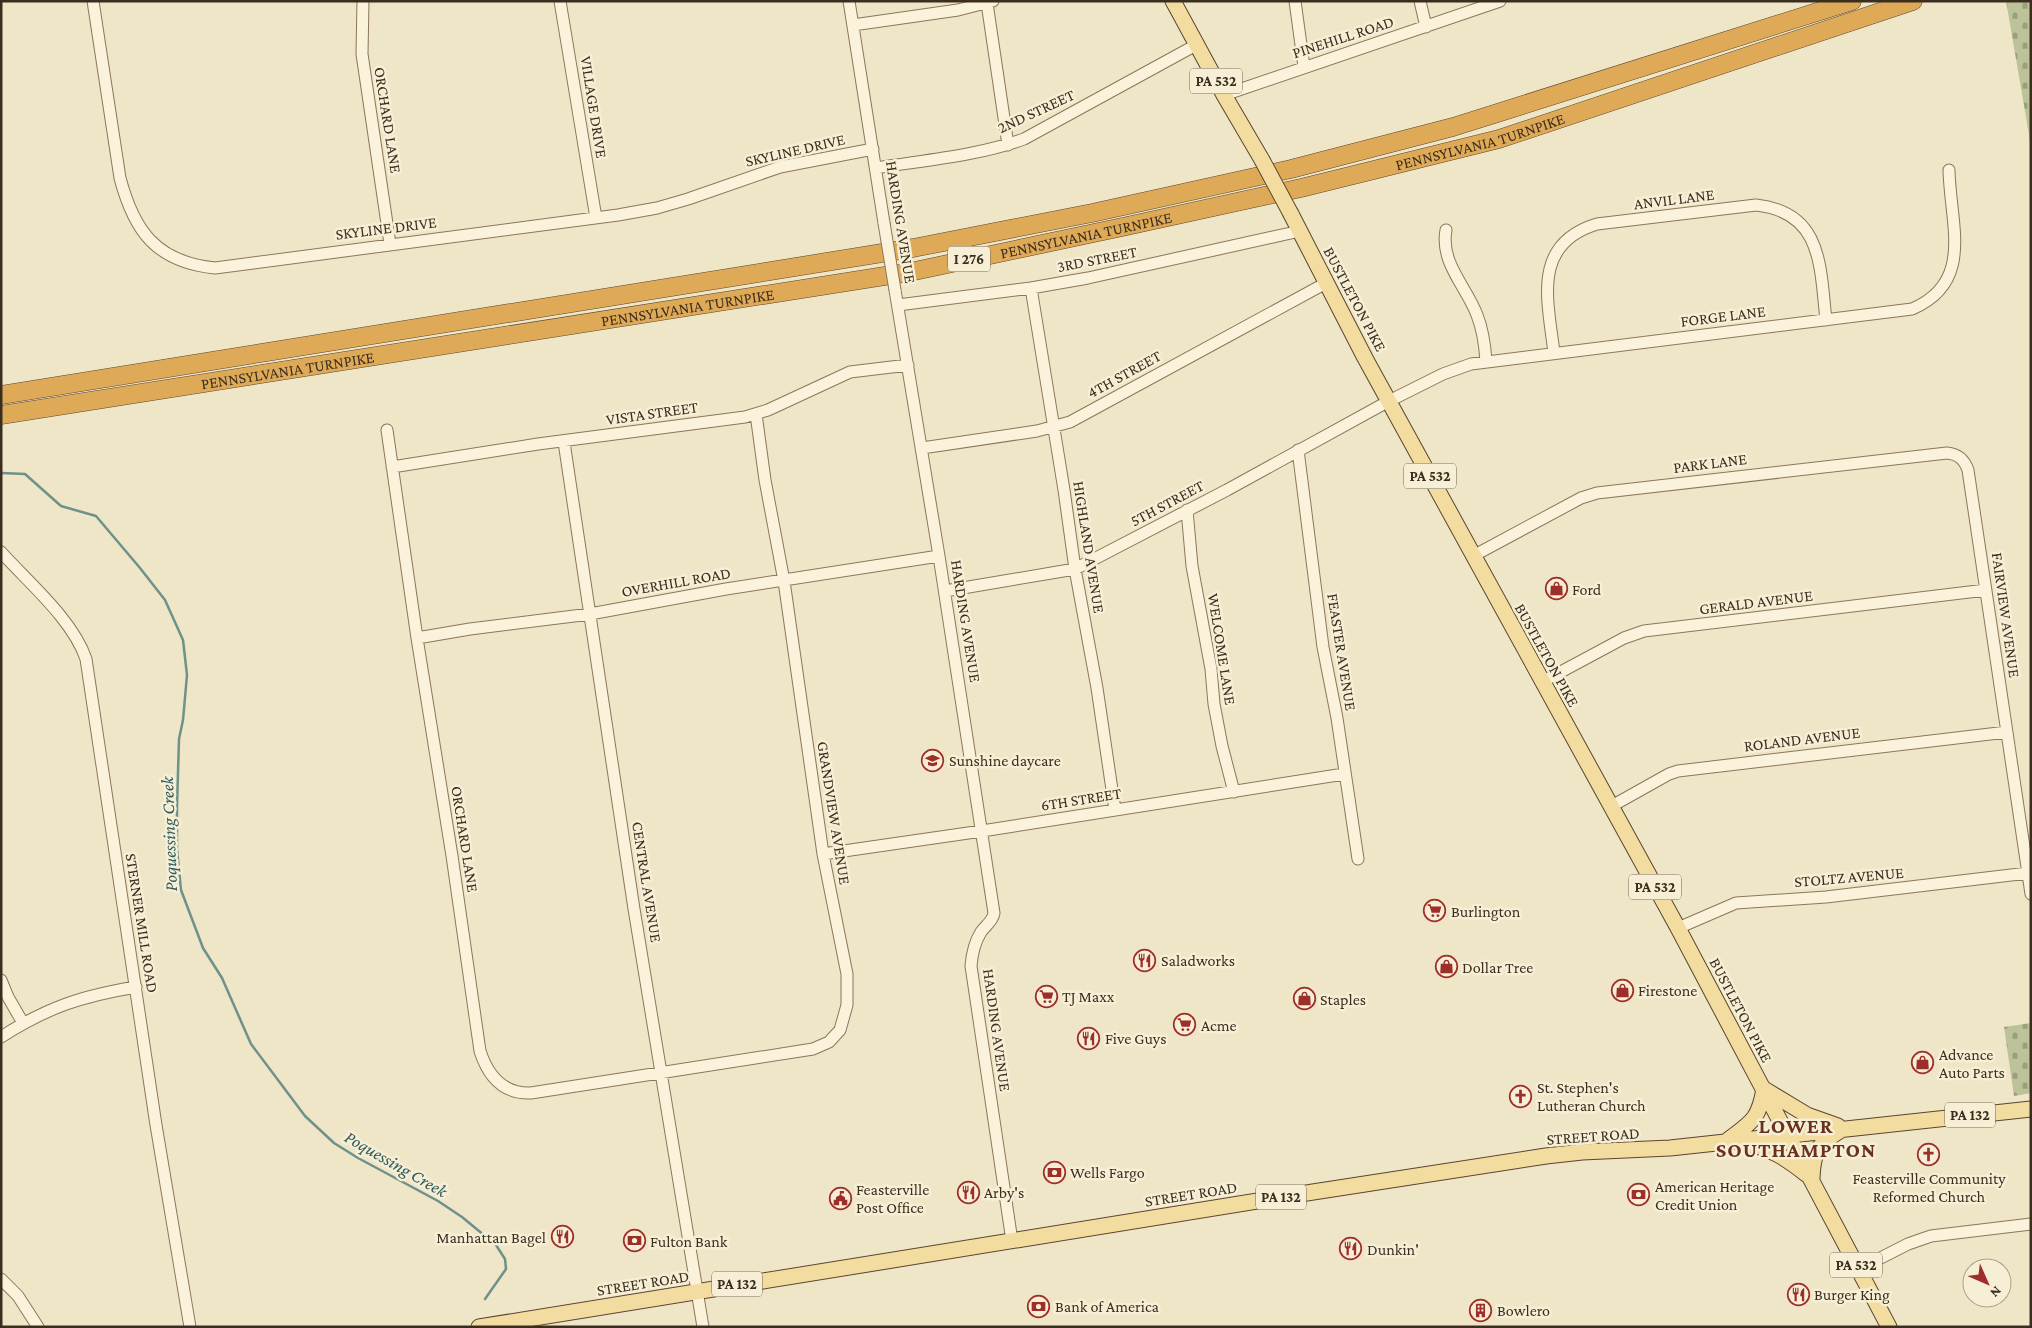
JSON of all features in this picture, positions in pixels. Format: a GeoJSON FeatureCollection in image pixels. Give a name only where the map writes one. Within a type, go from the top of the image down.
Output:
{"type":"FeatureCollection","features":[{"type":"Feature","properties":{"kind":"highway","name":"PENNSYLVANIA TURNPIKE"},"geometry":{"type":"LineString","coordinates":[[1,395],[913,248],[1092,213],[1291,169],[1453,127],[1852,1]]}},
{"type":"Feature","properties":{"kind":"highway","name":"PENNSYLVANIA TURNPIKE"},"geometry":{"type":"LineString","coordinates":[[1,415],[910,272],[1147,222],[1302,188],[1499,139],[1913,1]]}},
{"type":"Feature","properties":{"kind":"main road","name":"BUSTLETON PIKE"},"geometry":{"type":"LineString","coordinates":[[1172,1],[1262,160],[1389,401],[1678,928],[1812,1178],[1889,1327]]}},
{"type":"Feature","properties":{"kind":"main road"},"geometry":{"type":"LineString","coordinates":[[1727,1140],[1754,1119],[1760,1111],[1764,1088],[1807,1115],[1844,1128]]}},
{"type":"Feature","properties":{"kind":"main road","name":"STREET ROAD"},"geometry":{"type":"LineString","coordinates":[[479,1327],[1546,1156],[1582,1152],[1670,1148],[1727,1140],[2031,1109]]}},
{"type":"Feature","properties":{"kind":"main road"},"geometry":{"type":"LineString","coordinates":[[1727,1140],[1772,1150],[1812,1178],[1815,1153],[1831,1136],[1844,1128]]}},
{"type":"Feature","properties":{"kind":"street","name":"SKYLINE DRIVE"},"geometry":{"type":"LineString","coordinates":[[93,1],[120,178],[126,199],[134,220],[152,243],[169,255],[188,263],[215,268],[596,218],[657,208],[780,167],[873,149]]}},
{"type":"Feature","properties":{"kind":"street","name":"ORCHARD LANE"},"geometry":{"type":"LineString","coordinates":[[363,1],[362,54],[390,244]]}},
{"type":"Feature","properties":{"kind":"street","name":"VILLAGE DRIVE"},"geometry":{"type":"LineString","coordinates":[[560,1],[596,218]]}},
{"type":"Feature","properties":{"kind":"street","name":"HARDING AVENUE"},"geometry":{"type":"LineString","coordinates":[[849,1],[922,448],[994,916],[976,942],[971,966],[1012,1241]]}},
{"type":"Feature","properties":{"kind":"street"},"geometry":{"type":"LineString","coordinates":[[1295,1],[1304,67]]}},
{"type":"Feature","properties":{"kind":"street"},"geometry":{"type":"LineString","coordinates":[[1420,1],[1426,27]]}},
{"type":"Feature","properties":{"kind":"street","name":"PINEHILL ROAD"},"geometry":{"type":"LineString","coordinates":[[1224,95],[1500,1]]}},
{"type":"Feature","properties":{"kind":"street"},"geometry":{"type":"LineString","coordinates":[[853,25],[958,10],[990,2],[1008,145]]}},
{"type":"Feature","properties":{"kind":"street","name":"2ND STREET"},"geometry":{"type":"LineString","coordinates":[[876,168],[966,154],[1008,145],[1024,139],[1196,45]]}},
{"type":"Feature","properties":{"kind":"street","name":"FORGE LANE"},"geometry":{"type":"LineString","coordinates":[[1389,401],[1457,368],[1486,361],[1912,309],[1924,304],[1940,290],[1952,271],[1956,246],[1949,170]]}},
{"type":"Feature","properties":{"kind":"street","name":"ANVIL LANE"},"geometry":{"type":"LineString","coordinates":[[1554,353],[1547,280],[1549,267],[1559,248],[1574,234],[1587,227],[1756,205],[1778,209],[1790,215],[1800,223],[1815,245],[1819,258],[1826,320]]}},
{"type":"Feature","properties":{"kind":"street"},"geometry":{"type":"LineString","coordinates":[[1446,230],[1444,239],[1447,258],[1477,314],[1482,328],[1486,361]]}},
{"type":"Feature","properties":{"kind":"street","name":"3RD STREET"},"geometry":{"type":"LineString","coordinates":[[898,305],[1031,288],[1300,231]]}},
{"type":"Feature","properties":{"kind":"street","name":"4TH STREET"},"geometry":{"type":"LineString","coordinates":[[922,448],[1053,428],[1081,417],[1326,283]]}},
{"type":"Feature","properties":{"kind":"street","name":"HIGHLAND AVENUE"},"geometry":{"type":"LineString","coordinates":[[1031,288],[1075,569],[1094,670],[1115,810]]}},
{"type":"Feature","properties":{"kind":"street","name":"VISTA STREET"},"geometry":{"type":"LineString","coordinates":[[392,467],[735,419],[756,414],[850,372],[908,365]]}},
{"type":"Feature","properties":{"kind":"street","name":"5TH STREET"},"geometry":{"type":"LineString","coordinates":[[944,591],[1075,569],[1389,401]]}},
{"type":"Feature","properties":{"kind":"street","name":"GRANDVIEW AVENUE"},"geometry":{"type":"LineString","coordinates":[[661,1073],[814,1049],[830,1042],[840,1030],[847,1004],[847,974],[823,854],[784,581],[765,480],[756,414]]}},
{"type":"Feature","properties":{"kind":"street","name":"ORCHARD LANE"},"geometry":{"type":"LineString","coordinates":[[387,430],[480,1051],[488,1070],[496,1081],[508,1089],[526,1093],[661,1073]]}},
{"type":"Feature","properties":{"kind":"street","name":"CENTRAL AVENUE"},"geometry":{"type":"LineString","coordinates":[[564,442],[661,1073],[703,1327]]}},
{"type":"Feature","properties":{"kind":"street","name":"FEASTER AVENUE"},"geometry":{"type":"LineString","coordinates":[[1298,450],[1323,647],[1358,859]]}},
{"type":"Feature","properties":{"kind":"street","name":"PARK LANE"},"geometry":{"type":"LineString","coordinates":[[1473,556],[1581,498],[1597,493],[1947,453],[1954,454],[1964,460]]}},
{"type":"Feature","properties":{"kind":"street","name":"FAIRVIEW AVENUE"},"geometry":{"type":"LineString","coordinates":[[1964,460],[1968,470],[2031,894]]}},
{"type":"Feature","properties":{"kind":"street","name":"WELCOME LANE"},"geometry":{"type":"LineString","coordinates":[[1187,510],[1192,566],[1211,669],[1214,704],[1222,746],[1234,792]]}},
{"type":"Feature","properties":{"kind":"street","name":"STERNER MILL ROAD"},"geometry":{"type":"LineString","coordinates":[[1,552],[71,629],[86,659],[190,1327]]}},
{"type":"Feature","properties":{"kind":"street","name":"OVERHILL ROAD"},"geometry":{"type":"LineString","coordinates":[[417,638],[470,629],[590,614],[939,556]]}},
{"type":"Feature","properties":{"kind":"street","name":"GERALD AVENUE"},"geometry":{"type":"LineString","coordinates":[[1542,682],[1624,638],[1644,631],[1986,590]]}},
{"type":"Feature","properties":{"kind":"street","name":"ROLAND AVENUE"},"geometry":{"type":"LineString","coordinates":[[1610,806],[1678,771],[2007,732]]}},
{"type":"Feature","properties":{"kind":"street","name":"6TH STREET"},"geometry":{"type":"LineString","coordinates":[[823,854],[982,832],[1344,774]]}},
{"type":"Feature","properties":{"kind":"street","name":"STOLTZ AVENUE"},"geometry":{"type":"LineString","coordinates":[[1678,928],[1736,903],[1826,897],[2028,873]]}},
{"type":"Feature","properties":{"kind":"street"},"geometry":{"type":"LineString","coordinates":[[1,980],[24,1023]]}},
{"type":"Feature","properties":{"kind":"street"},"geometry":{"type":"LineString","coordinates":[[1,1037],[42,1013],[89,995],[136,987]]}},
{"type":"Feature","properties":{"kind":"street"},"geometry":{"type":"LineString","coordinates":[[1859,1269],[1908,1244],[1931,1236],[2031,1224]]}},
{"type":"Feature","properties":{"kind":"street"},"geometry":{"type":"LineString","coordinates":[[1,1280],[18,1296],[38,1327]]}},
{"type":"Feature","properties":{"kind":"green space"},"geometry":{"type":"Polygon","coordinates":[[[2006,1],[2031,1],[2031,146],[2006,1]]]}},
{"type":"Feature","properties":{"kind":"green space"},"geometry":{"type":"Polygon","coordinates":[[[2031,1023],[2031,1093],[2014,1096],[2004,1027],[2031,1023]]]}},
{"type":"Feature","properties":{"kind":"waterway","name":"Poquessing Creek"},"geometry":{"type":"LineString","coordinates":[[1,473],[25,474],[61,506],[96,516],[165,600],[183,640],[187,675],[183,720],[179,739],[177,807],[177,849],[181,890],[203,948],[222,978],[251,1044],[305,1116],[334,1143],[438,1201],[462,1217],[496,1245],[505,1259],[506,1269],[485,1299]]}},
{"type":"Feature","properties":{"kind":"place","name":"Ford"},"geometry":{"type":"Point","coordinates":[1556,589]}},
{"type":"Feature","properties":{"kind":"place","name":"Sunshine daycare"},"geometry":{"type":"Point","coordinates":[933,760]}},
{"type":"Feature","properties":{"kind":"place","name":"Burlington"},"geometry":{"type":"Point","coordinates":[1435,911]}},
{"type":"Feature","properties":{"kind":"place","name":"Saladworks"},"geometry":{"type":"Point","coordinates":[1145,960]}},
{"type":"Feature","properties":{"kind":"place","name":"Dollar Tree"},"geometry":{"type":"Point","coordinates":[1446,967]}},
{"type":"Feature","properties":{"kind":"place","name":"Firestone"},"geometry":{"type":"Point","coordinates":[1622,990]}},
{"type":"Feature","properties":{"kind":"place","name":"TJ Maxx"},"geometry":{"type":"Point","coordinates":[1046,996]}},
{"type":"Feature","properties":{"kind":"place","name":"Staples"},"geometry":{"type":"Point","coordinates":[1304,999]}},
{"type":"Feature","properties":{"kind":"place","name":"Acme"},"geometry":{"type":"Point","coordinates":[1185,1025]}},
{"type":"Feature","properties":{"kind":"place","name":"Five Guys"},"geometry":{"type":"Point","coordinates":[1089,1038]}},
{"type":"Feature","properties":{"kind":"place","name":"Advance Auto Parts"},"geometry":{"type":"Point","coordinates":[1923,1063]}},
{"type":"Feature","properties":{"kind":"place","name":"St. Stephen's Lutheran Church"},"geometry":{"type":"Point","coordinates":[1521,1096]}},
{"type":"Feature","properties":{"kind":"place","name":"Feasterville Community Reformed Church"},"geometry":{"type":"Point","coordinates":[1929,1154]}},
{"type":"Feature","properties":{"kind":"place","name":"Wells Fargo"},"geometry":{"type":"Point","coordinates":[1054,1172]}},
{"type":"Feature","properties":{"kind":"place","name":"Arby's"},"geometry":{"type":"Point","coordinates":[968,1192]}},
{"type":"Feature","properties":{"kind":"place","name":"American Heritage Credit Union"},"geometry":{"type":"Point","coordinates":[1639,1195]}},
{"type":"Feature","properties":{"kind":"place","name":"Feasterville Post Office"},"geometry":{"type":"Point","coordinates":[840,1198]}},
{"type":"Feature","properties":{"kind":"place","name":"Manhattan Bagel"},"geometry":{"type":"Point","coordinates":[562,1237]}},
{"type":"Feature","properties":{"kind":"place","name":"Fulton Bank"},"geometry":{"type":"Point","coordinates":[634,1241]}},
{"type":"Feature","properties":{"kind":"place","name":"Dunkin'"},"geometry":{"type":"Point","coordinates":[1351,1249]}},
{"type":"Feature","properties":{"kind":"place","name":"Burger King"},"geometry":{"type":"Point","coordinates":[1798,1294]}},
{"type":"Feature","properties":{"kind":"place","name":"Bank of America"},"geometry":{"type":"Point","coordinates":[1039,1306]}},
{"type":"Feature","properties":{"kind":"place","name":"Bowlero"},"geometry":{"type":"Point","coordinates":[1481,1310]}},
{"type":"Feature","properties":{"kind":"district","name":"LOWER SOUTHAMPTON"},"geometry":{"type":"Point","coordinates":[1796,1138]}}]}
